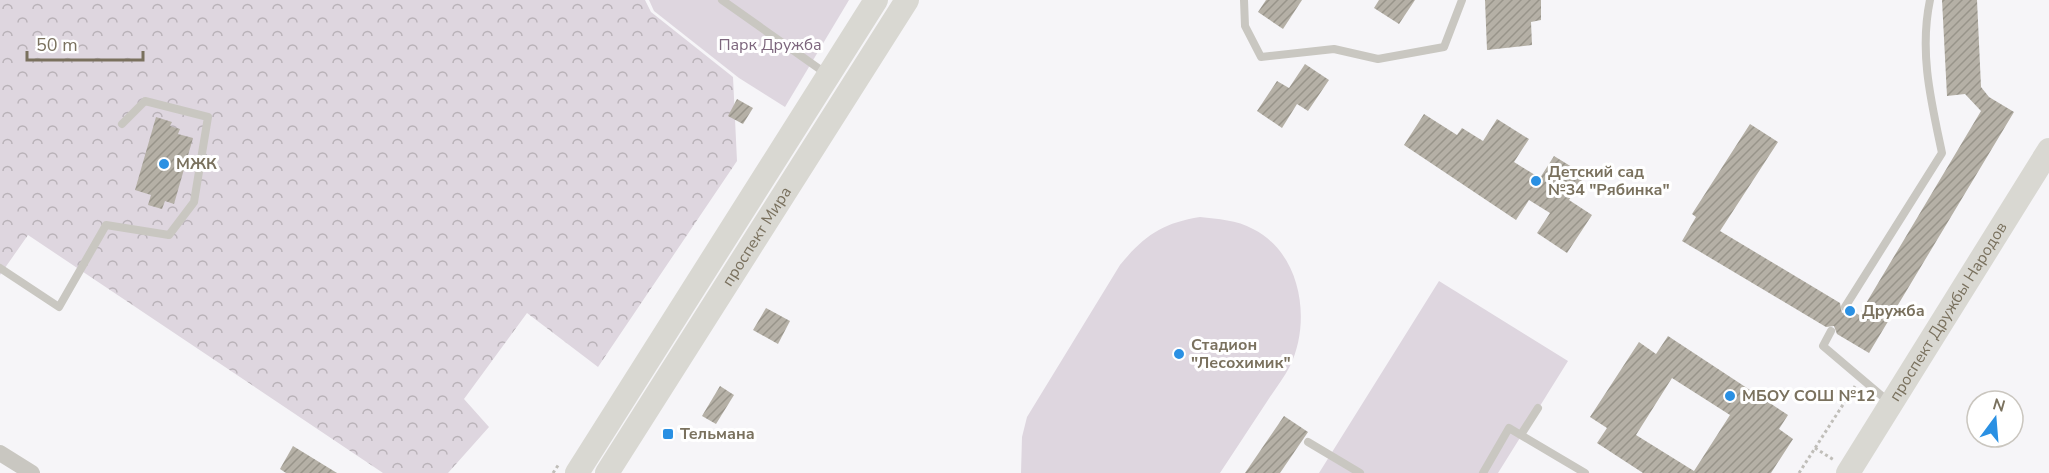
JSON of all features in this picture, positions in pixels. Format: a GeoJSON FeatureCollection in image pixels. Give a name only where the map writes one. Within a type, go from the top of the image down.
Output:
{"type":"FeatureCollection","features":[{"type":"Feature","properties":{"kind":"street","name":"проспект Мира"},"geometry":{"type":"LineString","coordinates":[[577,473],[876,0]]}},
{"type":"Feature","properties":{"kind":"street","name":"проспект Мира"},"geometry":{"type":"LineString","coordinates":[[607,473],[907,0]]}},
{"type":"Feature","properties":{"kind":"street","name":"проспект Дружбы Народов"},"geometry":{"type":"LineString","coordinates":[[1848,473],[2049,150]]}},
{"type":"Feature","properties":{"kind":"street"},"geometry":{"type":"LineString","coordinates":[[0,453],[32,473]]}},
{"type":"Feature","properties":{"kind":"lane"},"geometry":{"type":"LineString","coordinates":[[722,0],[828,75]]}},
{"type":"Feature","properties":{"kind":"lane"},"geometry":{"type":"LineString","coordinates":[[1244,0],[1245,26],[1261,57],[1334,49],[1378,59],[1444,47],[1462,0]]}},
{"type":"Feature","properties":{"kind":"lane"},"geometry":{"type":"LineString","coordinates":[[1845,307],[1942,153],[1927,82],[1924,29],[1930,0]]}},
{"type":"Feature","properties":{"kind":"lane"},"geometry":{"type":"LineString","coordinates":[[0,268],[59,306],[106,225],[169,235],[194,202],[208,117],[145,101],[122,124]]}},
{"type":"Feature","properties":{"kind":"lane"},"geometry":{"type":"LineString","coordinates":[[1831,331],[1822,346],[1891,405]]}},
{"type":"Feature","properties":{"kind":"lane"},"geometry":{"type":"LineString","coordinates":[[1522,433],[1538,408]]}},
{"type":"Feature","properties":{"kind":"lane"},"geometry":{"type":"LineString","coordinates":[[1482,473],[1509,428],[1522,433],[1585,473]]}},
{"type":"Feature","properties":{"kind":"lane"},"geometry":{"type":"LineString","coordinates":[[1308,442],[1360,473]]}},
{"type":"Feature","properties":{"kind":"path"},"geometry":{"type":"LineString","coordinates":[[1799,473],[1860,378]]}},
{"type":"Feature","properties":{"kind":"green space"},"geometry":{"type":"Polygon","coordinates":[[[0,0],[645,0],[651,12],[733,77],[737,161],[598,367],[527,313],[464,399],[489,427],[448,473],[383,473],[28,235],[0,275],[0,0]]]}},
{"type":"Feature","properties":{"kind":"green space","name":"Парк Дружба"},"geometry":{"type":"Polygon","coordinates":[[[649,0],[849,0],[785,107],[739,78],[654,11],[649,0]]]}},
{"type":"Feature","properties":{"kind":"green space","name":"Стадион \"Лесохимик\""},"geometry":{"type":"Polygon","coordinates":[[[1200,217],[1240,224],[1253,229],[1269,240],[1282,254],[1292,271],[1301,309],[1297,348],[1290,366],[1220,473],[1021,473],[1022,437],[1027,417],[1120,265],[1137,246],[1155,232],[1175,223],[1200,217]]]}},
{"type":"Feature","properties":{"kind":"green space"},"geometry":{"type":"Polygon","coordinates":[[[1439,281],[1568,361],[1498,473],[1319,473],[1439,281]]]}},
{"type":"Feature","properties":{"kind":"building"},"geometry":{"type":"Polygon","coordinates":[[[1266,0],[1302,0],[1283,29],[1258,12],[1266,0]]]}},
{"type":"Feature","properties":{"kind":"building"},"geometry":{"type":"Polygon","coordinates":[[[1379,0],[1415,0],[1399,24],[1374,8],[1379,0]]]}},
{"type":"Feature","properties":{"kind":"building"},"geometry":{"type":"Polygon","coordinates":[[[1485,0],[1541,0],[1541,20],[1531,22],[1532,45],[1487,50],[1485,0]]]}},
{"type":"Feature","properties":{"kind":"building"},"geometry":{"type":"Polygon","coordinates":[[[1942,0],[1977,0],[1981,87],[1989,97],[2014,112],[1869,353],[1837,334],[1834,326],[1826,327],[1682,241],[1696,217],[1692,214],[1750,124],[1778,142],[1720,231],[1840,303],[1842,313],[1851,310],[1859,315],[1981,111],[1965,94],[1947,96],[1942,0]]]}},
{"type":"Feature","properties":{"kind":"building"},"geometry":{"type":"Polygon","coordinates":[[[1305,64],[1329,80],[1308,111],[1297,104],[1282,128],[1257,111],[1277,81],[1289,88],[1305,64]]]}},
{"type":"Feature","properties":{"kind":"building"},"geometry":{"type":"Polygon","coordinates":[[[737,99],[753,108],[743,124],[728,116],[737,99]]]}},
{"type":"Feature","properties":{"kind":"building","name":"Детский сад №34 \"Рябинка\""},"geometry":{"type":"Polygon","coordinates":[[[1424,114],[1457,135],[1462,128],[1483,141],[1497,119],[1529,139],[1514,162],[1540,178],[1554,156],[1585,175],[1569,200],[1592,215],[1567,253],[1537,233],[1550,213],[1529,200],[1516,220],[1404,145],[1424,114]]]}},
{"type":"Feature","properties":{"kind":"building","name":"МЖК"},"geometry":{"type":"Polygon","coordinates":[[[156,117],[172,122],[170,126],[180,129],[178,134],[193,138],[174,204],[165,201],[162,209],[148,205],[151,195],[135,190],[156,117]]]}},
{"type":"Feature","properties":{"kind":"building"},"geometry":{"type":"Polygon","coordinates":[[[766,308],[790,321],[778,344],[753,330],[766,308]]]}},
{"type":"Feature","properties":{"kind":"building","name":"МБОУ СОШ №12"},"geometry":{"type":"Polygon","coordinates":[[[1668,336],[1788,415],[1779,429],[1793,439],[1771,473],[1643,473],[1597,443],[1607,428],[1590,417],[1639,342],[1656,354],[1668,336]],[[1672,378],[1636,435],[1694,471],[1730,415],[1672,378]]]}},
{"type":"Feature","properties":{"kind":"building"},"geometry":{"type":"Polygon","coordinates":[[[720,386],[734,395],[716,424],[702,416],[720,386]]]}},
{"type":"Feature","properties":{"kind":"building"},"geometry":{"type":"Polygon","coordinates":[[[1284,416],[1308,432],[1280,473],[1245,473],[1284,416]]]}},
{"type":"Feature","properties":{"kind":"building"},"geometry":{"type":"Polygon","coordinates":[[[293,446],[337,473],[286,473],[280,469],[293,446]]]}},
{"type":"Feature","properties":{"kind":"place","name":"МЖК"},"geometry":{"type":"Point","coordinates":[164,164]}},
{"type":"Feature","properties":{"kind":"place","name":"Детский сад №34 \"Рябинка\""},"geometry":{"type":"Point","coordinates":[1536,181]}},
{"type":"Feature","properties":{"kind":"place","name":"Дружба"},"geometry":{"type":"Point","coordinates":[1850,311]}},
{"type":"Feature","properties":{"kind":"place","name":"Стадион \"Лесохимик\""},"geometry":{"type":"Point","coordinates":[1179,354]}},
{"type":"Feature","properties":{"kind":"place","name":"МБОУ СОШ №12"},"geometry":{"type":"Point","coordinates":[1730,396]}},
{"type":"Feature","properties":{"kind":"place","name":"Тельмана"},"geometry":{"type":"Point","coordinates":[668,434]}}]}
